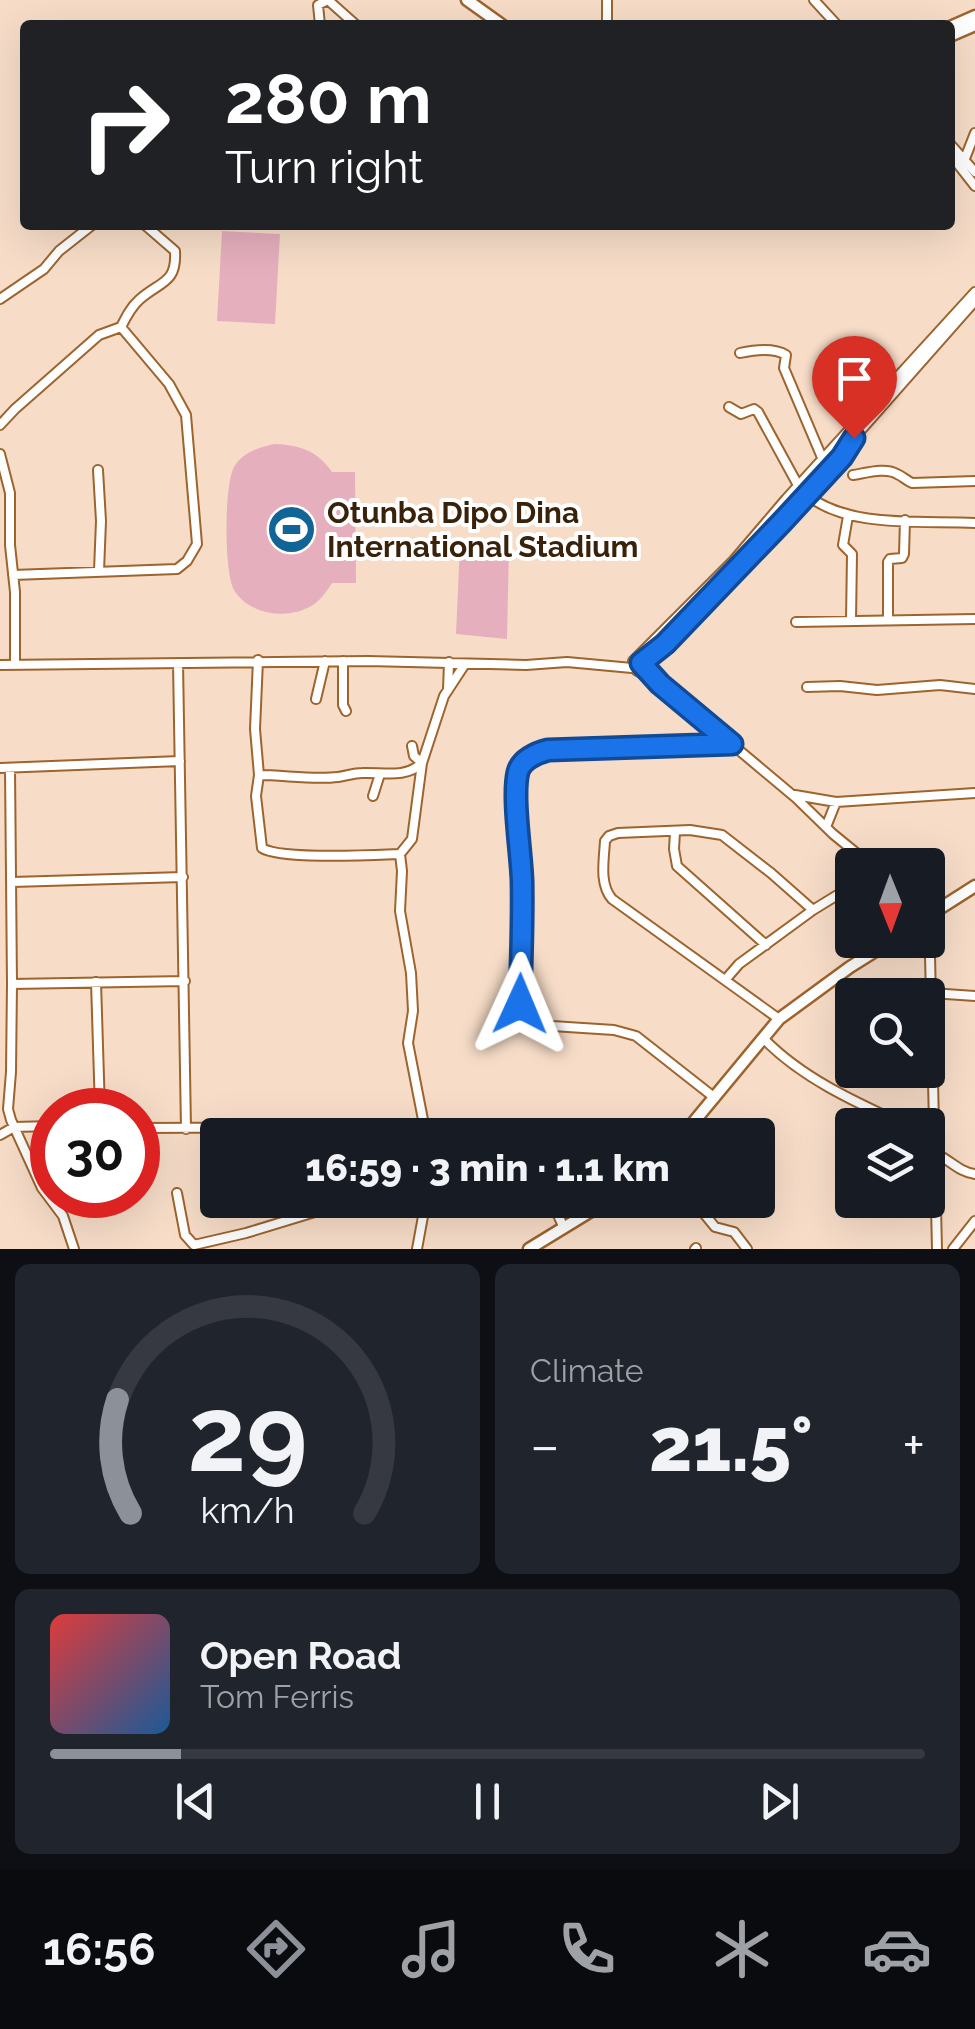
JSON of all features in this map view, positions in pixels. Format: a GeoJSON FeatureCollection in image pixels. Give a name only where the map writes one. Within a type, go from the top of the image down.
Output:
{"type":"FeatureCollection","features":[{"type":"Feature","properties":{"kind":"main road"},"geometry":{"type":"LineString","coordinates":[[467,0],[495,20]]}},
{"type":"Feature","properties":{"kind":"main road"},"geometry":{"type":"LineString","coordinates":[[945,904],[975,886]]}},
{"type":"Feature","properties":{"kind":"main road"},"geometry":{"type":"LineString","coordinates":[[698,1118],[779,1020],[864,958]]}},
{"type":"Feature","properties":{"kind":"main road"},"geometry":{"type":"LineString","coordinates":[[529,1249],[580,1218]]}},
{"type":"Feature","properties":{"kind":"street"},"geometry":{"type":"LineString","coordinates":[[319,20],[318,6],[328,0],[350,20]]}},
{"type":"Feature","properties":{"kind":"street"},"geometry":{"type":"LineString","coordinates":[[814,0],[832,20]]}},
{"type":"Feature","properties":{"kind":"street"},"geometry":{"type":"LineString","coordinates":[[964,161],[975,133]]}},
{"type":"Feature","properties":{"kind":"street"},"geometry":{"type":"LineString","coordinates":[[955,150],[975,172]]}},
{"type":"Feature","properties":{"kind":"street"},"geometry":{"type":"LineString","coordinates":[[955,160],[975,186]]}},
{"type":"Feature","properties":{"kind":"street"},"geometry":{"type":"LineString","coordinates":[[0,299],[44,269],[86,230]]}},
{"type":"Feature","properties":{"kind":"street"},"geometry":{"type":"LineString","coordinates":[[0,425],[99,335],[121,327],[138,300],[168,280],[176,266],[174,251],[151,230]]}},
{"type":"Feature","properties":{"kind":"street"},"geometry":{"type":"LineString","coordinates":[[637,665],[975,292]]}},
{"type":"Feature","properties":{"kind":"street"},"geometry":{"type":"LineString","coordinates":[[637,665],[665,644],[807,495],[975,301]]}},
{"type":"Feature","properties":{"kind":"street"},"geometry":{"type":"LineString","coordinates":[[13,575],[177,569],[197,544],[186,416],[169,384],[121,327]]}},
{"type":"Feature","properties":{"kind":"street"},"geometry":{"type":"LineString","coordinates":[[740,353],[752,350],[786,354],[784,368],[823,460]]}},
{"type":"Feature","properties":{"kind":"street"},"geometry":{"type":"LineString","coordinates":[[729,407],[740,414],[754,409],[758,412],[799,487]]}},
{"type":"Feature","properties":{"kind":"street"},"geometry":{"type":"LineString","coordinates":[[0,454],[10,493],[16,592],[15,664]]}},
{"type":"Feature","properties":{"kind":"street"},"geometry":{"type":"LineString","coordinates":[[98,470],[99,571]]}},
{"type":"Feature","properties":{"kind":"street"},"geometry":{"type":"LineString","coordinates":[[854,474],[893,472],[912,482],[975,482]]}},
{"type":"Feature","properties":{"kind":"street"},"geometry":{"type":"LineString","coordinates":[[807,495],[848,516],[975,524]]}},
{"type":"Feature","properties":{"kind":"street"},"geometry":{"type":"LineString","coordinates":[[848,516],[843,544],[852,554],[851,620]]}},
{"type":"Feature","properties":{"kind":"street"},"geometry":{"type":"LineString","coordinates":[[888,619],[888,562],[904,554],[906,520]]}},
{"type":"Feature","properties":{"kind":"street"},"geometry":{"type":"LineString","coordinates":[[796,622],[975,620]]}},
{"type":"Feature","properties":{"kind":"street"},"geometry":{"type":"LineString","coordinates":[[258,660],[256,796],[262,848],[267,852],[352,856],[400,854],[412,840],[422,763],[448,690],[466,663]]}},
{"type":"Feature","properties":{"kind":"street"},"geometry":{"type":"LineString","coordinates":[[0,665],[258,660],[637,665],[851,848]]}},
{"type":"Feature","properties":{"kind":"street"},"geometry":{"type":"LineString","coordinates":[[316,699],[325,661]]}},
{"type":"Feature","properties":{"kind":"street"},"geometry":{"type":"LineString","coordinates":[[344,661],[346,711]]}},
{"type":"Feature","properties":{"kind":"street"},"geometry":{"type":"LineString","coordinates":[[448,690],[449,662]]}},
{"type":"Feature","properties":{"kind":"street"},"geometry":{"type":"LineString","coordinates":[[178,663],[186,1129]]}},
{"type":"Feature","properties":{"kind":"street"},"geometry":{"type":"LineString","coordinates":[[807,687],[877,690],[940,685],[975,689]]}},
{"type":"Feature","properties":{"kind":"street"},"geometry":{"type":"LineString","coordinates":[[714,1098],[636,1036],[621,1030],[552,1026],[533,1022],[523,1014],[518,770],[522,763],[543,751],[732,744]]}},
{"type":"Feature","properties":{"kind":"street"},"geometry":{"type":"LineString","coordinates":[[412,746],[414,756],[422,763]]}},
{"type":"Feature","properties":{"kind":"street"},"geometry":{"type":"LineString","coordinates":[[74,1249],[63,1216],[42,1188],[8,1108],[12,882],[5,769],[180,761]]}},
{"type":"Feature","properties":{"kind":"street"},"geometry":{"type":"LineString","coordinates":[[259,775],[337,778],[365,772],[409,771],[422,763]]}},
{"type":"Feature","properties":{"kind":"street"},"geometry":{"type":"LineString","coordinates":[[373,796],[380,774]]}},
{"type":"Feature","properties":{"kind":"street"},"geometry":{"type":"LineString","coordinates":[[790,794],[836,802],[975,794]]}},
{"type":"Feature","properties":{"kind":"street"},"geometry":{"type":"LineString","coordinates":[[826,827],[836,802]]}},
{"type":"Feature","properties":{"kind":"street"},"geometry":{"type":"LineString","coordinates":[[779,1020],[622,907],[605,889],[605,841],[609,836],[642,832],[690,830],[722,835],[812,910]]}},
{"type":"Feature","properties":{"kind":"street"},"geometry":{"type":"LineString","coordinates":[[675,832],[674,857],[678,866],[766,945]]}},
{"type":"Feature","properties":{"kind":"street"},"geometry":{"type":"LineString","coordinates":[[400,854],[400,912],[411,973],[408,1043],[423,1118]]}},
{"type":"Feature","properties":{"kind":"street"},"geometry":{"type":"LineString","coordinates":[[12,882],[183,877]]}},
{"type":"Feature","properties":{"kind":"street"},"geometry":{"type":"LineString","coordinates":[[726,979],[739,964],[835,896]]}},
{"type":"Feature","properties":{"kind":"street"},"geometry":{"type":"LineString","coordinates":[[12,984],[185,981]]}},
{"type":"Feature","properties":{"kind":"street"},"geometry":{"type":"LineString","coordinates":[[96,982],[99,1088]]}},
{"type":"Feature","properties":{"kind":"street"},"geometry":{"type":"LineString","coordinates":[[945,994],[975,996]]}},
{"type":"Feature","properties":{"kind":"street"},"geometry":{"type":"LineString","coordinates":[[764,1038],[796,1067],[869,1108]]}},
{"type":"Feature","properties":{"kind":"street"},"geometry":{"type":"LineString","coordinates":[[0,1135],[14,1127],[30,1127]]}},
{"type":"Feature","properties":{"kind":"street"},"geometry":{"type":"LineString","coordinates":[[160,1128],[200,1129]]}},
{"type":"Feature","properties":{"kind":"street"},"geometry":{"type":"LineString","coordinates":[[945,1157],[958,1169],[975,1174]]}},
{"type":"Feature","properties":{"kind":"street"},"geometry":{"type":"LineString","coordinates":[[178,1193],[185,1235],[194,1245],[297,1218]]}},
{"type":"Feature","properties":{"kind":"street"},"geometry":{"type":"LineString","coordinates":[[417,1249],[423,1218]]}},
{"type":"Feature","properties":{"kind":"street"},"geometry":{"type":"LineString","coordinates":[[559,1218],[564,1228]]}},
{"type":"Feature","properties":{"kind":"street"},"geometry":{"type":"LineString","coordinates":[[707,1218],[715,1228],[734,1232],[748,1249]]}},
{"type":"Feature","properties":{"kind":"street"},"geometry":{"type":"LineString","coordinates":[[936,1218],[937,1249]]}},
{"type":"Feature","properties":{"kind":"street"},"geometry":{"type":"LineString","coordinates":[[953,1249],[975,1221]]}},
{"type":"Feature","properties":{"kind":"shaded area"},"geometry":{"type":"Polygon","coordinates":[[[222,231],[280,234],[275,324],[217,321],[222,231]]]}},
{"type":"Feature","properties":{"kind":"shaded area","name":"Otunba Dipo Dina International Stadium"},"geometry":{"type":"Polygon","coordinates":[[[274,444],[307,450],[332,472],[355,472],[356,583],[332,583],[314,604],[280,614],[249,605],[234,590],[227,548],[227,509],[234,467],[246,454],[274,444]]]}},
{"type":"Feature","properties":{"kind":"shaded area"},"geometry":{"type":"Polygon","coordinates":[[[460,545],[509,545],[507,639],[456,634],[460,545]]]}},
{"type":"Feature","properties":{"kind":"place","name":"Otunba Dipo Dina International Stadium"},"geometry":{"type":"Point","coordinates":[292,529]}},
{"type":"Feature","properties":{"kind":"route"},"geometry":{"type":"LineString","coordinates":[[520,1004],[522,883],[517,790],[522,763],[548,750],[732,744],[660,684],[641,663],[665,644],[782,522],[842,457],[854,438]]}}]}
